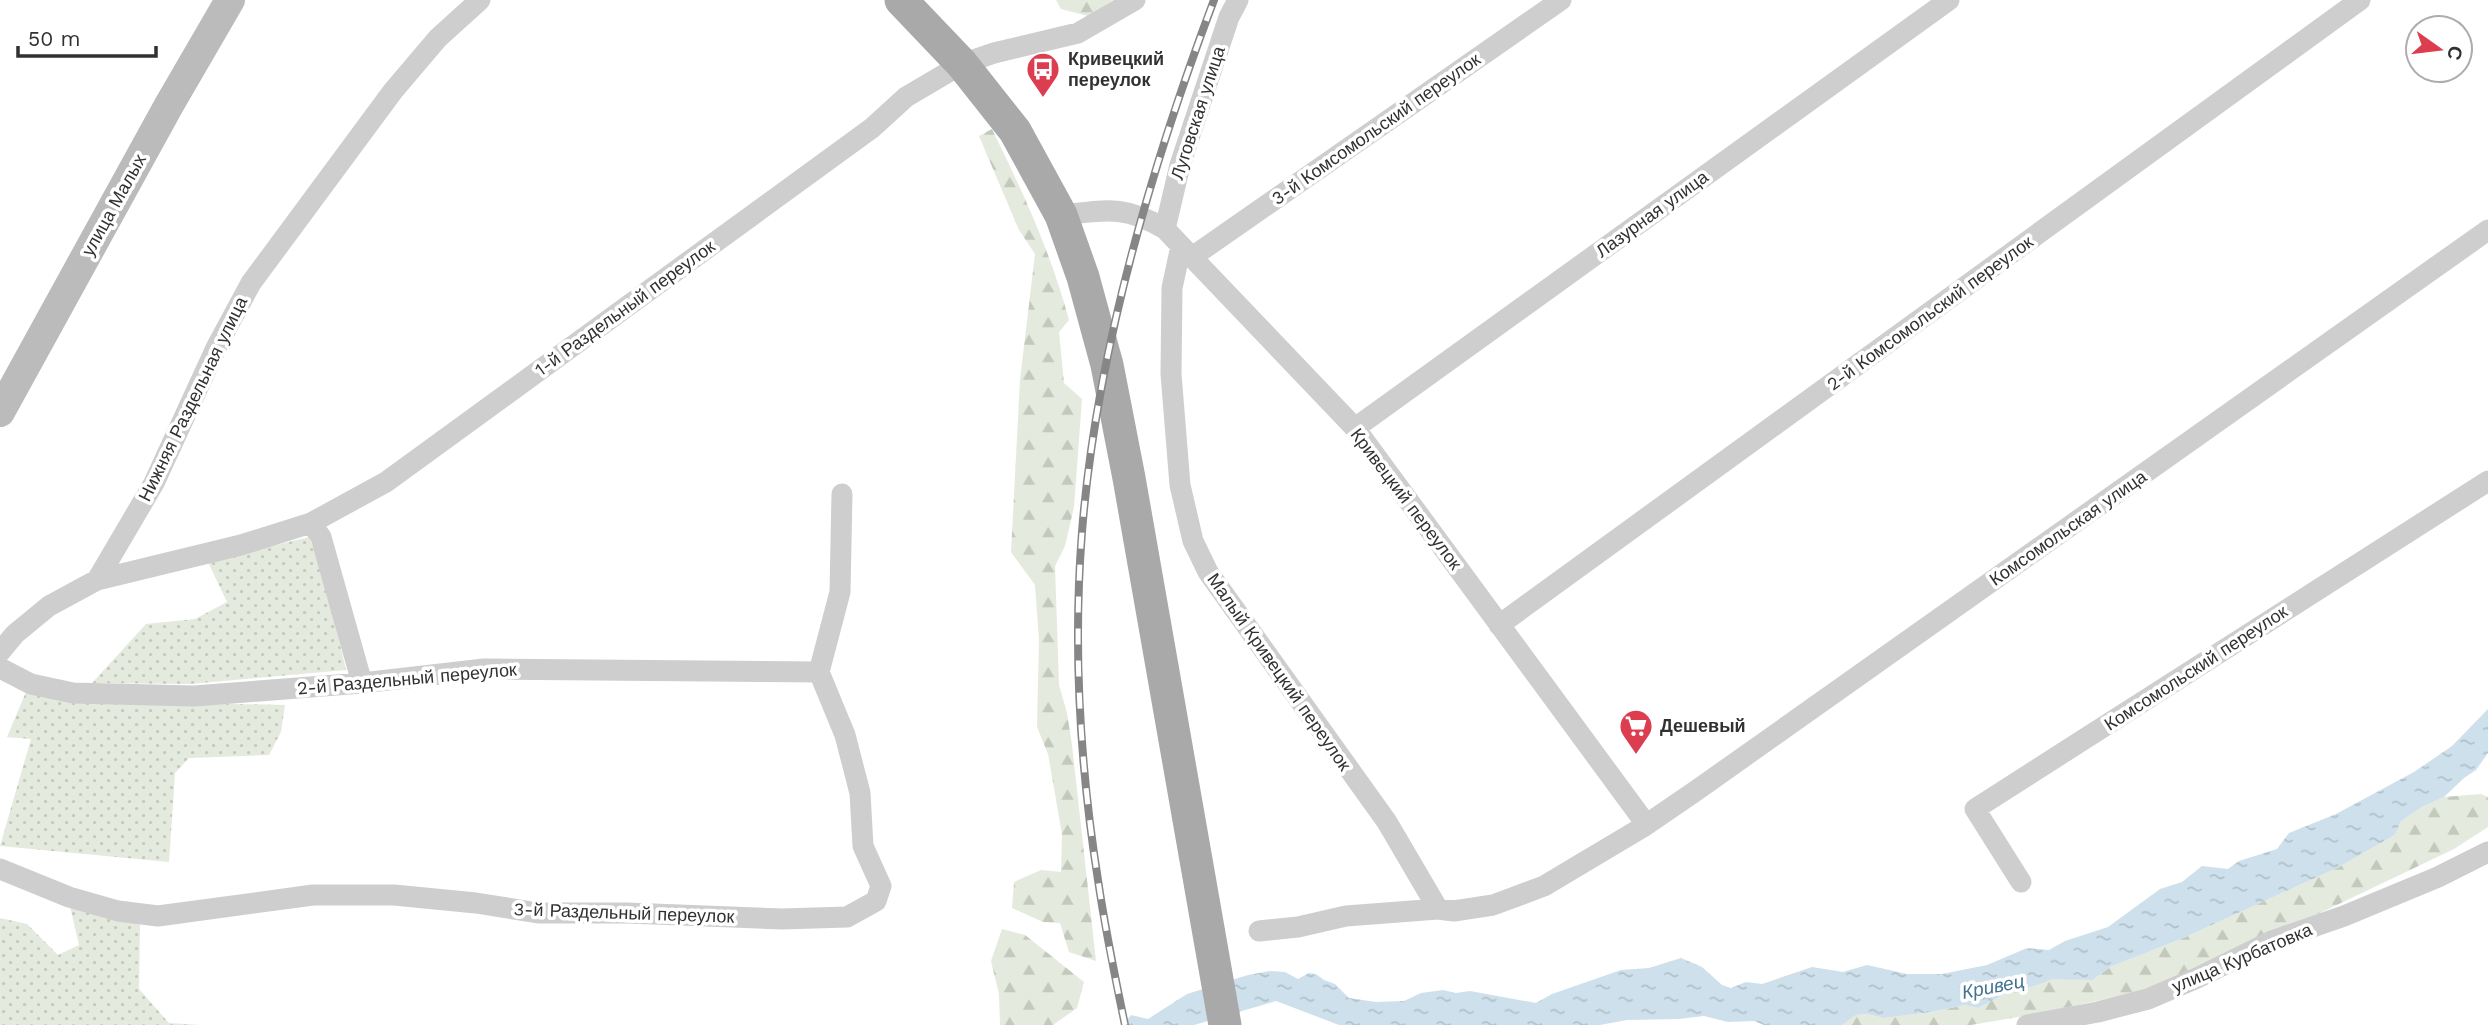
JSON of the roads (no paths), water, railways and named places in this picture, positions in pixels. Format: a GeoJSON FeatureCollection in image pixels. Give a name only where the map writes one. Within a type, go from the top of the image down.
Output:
{"type":"FeatureCollection","features":[{"type":"Feature","properties":{"kind":"main road"},"geometry":{"type":"LineString","coordinates":[[901,0],[962,64],[1015,131],[1061,215],[1083,276],[1107,365],[1129,478],[1225,1025]]}},
{"type":"Feature","properties":{"kind":"street","name":"улица Малых"},"geometry":{"type":"LineString","coordinates":[[0,412],[230,0]]}},
{"type":"Feature","properties":{"kind":"street","name":"Нижняя Раздельная улица"},"geometry":{"type":"LineString","coordinates":[[97,580],[154,483],[216,346],[251,283],[393,91],[438,38],[480,0]]}},
{"type":"Feature","properties":{"kind":"street","name":"1-й Раздельный переулок"},"geometry":{"type":"LineString","coordinates":[[97,580],[241,545],[311,523],[386,482],[872,128],[906,97],[962,64],[994,53],[1078,33],[1135,0]]}},
{"type":"Feature","properties":{"kind":"street","name":"Луговская улица"},"geometry":{"type":"LineString","coordinates":[[1166,229],[1180,164],[1229,18],[1238,0]]}},
{"type":"Feature","properties":{"kind":"street","name":"3-й Комсомольский переулок"},"geometry":{"type":"LineString","coordinates":[[1186,252],[1561,0]]}},
{"type":"Feature","properties":{"kind":"street","name":"Лазурная улица"},"geometry":{"type":"LineString","coordinates":[[1355,428],[1949,0]]}},
{"type":"Feature","properties":{"kind":"street","name":"2-й Комсомольский переулок"},"geometry":{"type":"LineString","coordinates":[[1499,625],[2360,0]]}},
{"type":"Feature","properties":{"kind":"street","name":"Кривецкий переулок"},"geometry":{"type":"LineString","coordinates":[[1061,215],[1125,211],[1143,216],[1166,229],[1355,428],[1646,824]]}},
{"type":"Feature","properties":{"kind":"street","name":"Комсомольская улица"},"geometry":{"type":"LineString","coordinates":[[1259,931],[1298,927],[1346,916],[1438,909],[1454,911],[1493,905],[1544,886],[1698,790],[2488,230]]}},
{"type":"Feature","properties":{"kind":"street","name":"Малый Кривецкий переулок"},"geometry":{"type":"LineString","coordinates":[[1186,252],[1172,288],[1171,374],[1180,485],[1193,541],[1208,572],[1387,822],[1438,909]]}},
{"type":"Feature","properties":{"kind":"street","name":"Комсомольский переулок"},"geometry":{"type":"LineString","coordinates":[[2021,882],[1975,809],[2488,481]]}},
{"type":"Feature","properties":{"kind":"street"},"geometry":{"type":"LineString","coordinates":[[819,672],[840,592],[842,494]]}},
{"type":"Feature","properties":{"kind":"street"},"geometry":{"type":"LineString","coordinates":[[311,523],[321,537],[362,683]]}},
{"type":"Feature","properties":{"kind":"street"},"geometry":{"type":"LineString","coordinates":[[0,652],[15,634],[49,606],[97,580]]}},
{"type":"Feature","properties":{"kind":"street","name":"2-й Раздельный переулок"},"geometry":{"type":"LineString","coordinates":[[0,668],[31,684],[73,693],[194,696],[362,683],[484,669],[819,672]]}},
{"type":"Feature","properties":{"kind":"street","name":"3-й Раздельный переулок"},"geometry":{"type":"LineString","coordinates":[[0,869],[69,897],[118,911],[158,916],[313,895],[394,895],[476,903],[538,913],[627,913],[782,919],[846,917],[876,901],[881,886],[863,846],[860,793],[845,736],[819,672]]}},
{"type":"Feature","properties":{"kind":"street","name":"улица Курбатовка"},"geometry":{"type":"LineString","coordinates":[[2027,1025],[2098,1012],[2148,999],[2272,941],[2344,916],[2438,877],[2488,852]]}},
{"type":"Feature","properties":{"kind":"water","name":"Кривец"},"geometry":{"type":"Polygon","coordinates":[[[2488,709],[2488,753],[2476,770],[2444,797],[2401,821],[2395,835],[2337,868],[2181,939],[2110,967],[2093,980],[2052,979],[2003,995],[1978,1008],[1965,1005],[1884,1018],[1867,1014],[1856,1015],[1842,1025],[1764,1025],[1754,1021],[1728,1022],[1704,1016],[1627,1020],[1600,1025],[1339,1025],[1276,1001],[1194,1025],[1123,1025],[1131,1015],[1148,1019],[1187,994],[1270,971],[1285,972],[1298,979],[1309,973],[1316,974],[1335,984],[1349,998],[1376,1002],[1404,1001],[1421,993],[1443,990],[1456,993],[1470,991],[1536,1003],[1552,994],[1621,970],[1649,968],[1681,958],[1702,967],[1722,985],[1731,988],[1746,982],[1762,984],[1812,967],[1843,972],[1867,965],[1907,974],[1942,974],[1987,965],[2027,948],[2049,950],[2065,941],[2108,927],[2160,889],[2182,882],[2202,866],[2228,869],[2239,861],[2277,849],[2289,833],[2336,814],[2414,772],[2452,746],[2488,709]]]}},
{"type":"Feature","properties":{"kind":"railway"},"geometry":{"type":"LineString","coordinates":[[1125,1025],[1101,898],[1083,750],[1078,662],[1082,532],[1089,465],[1113,329],[1148,195],[1214,0]]}},
{"type":"Feature","properties":{"kind":"place","name":"Кривецкий переулок"},"geometry":{"type":"Point","coordinates":[1043,99]}},
{"type":"Feature","properties":{"kind":"place","name":"Дешевый"},"geometry":{"type":"Point","coordinates":[1636,756]}}]}
